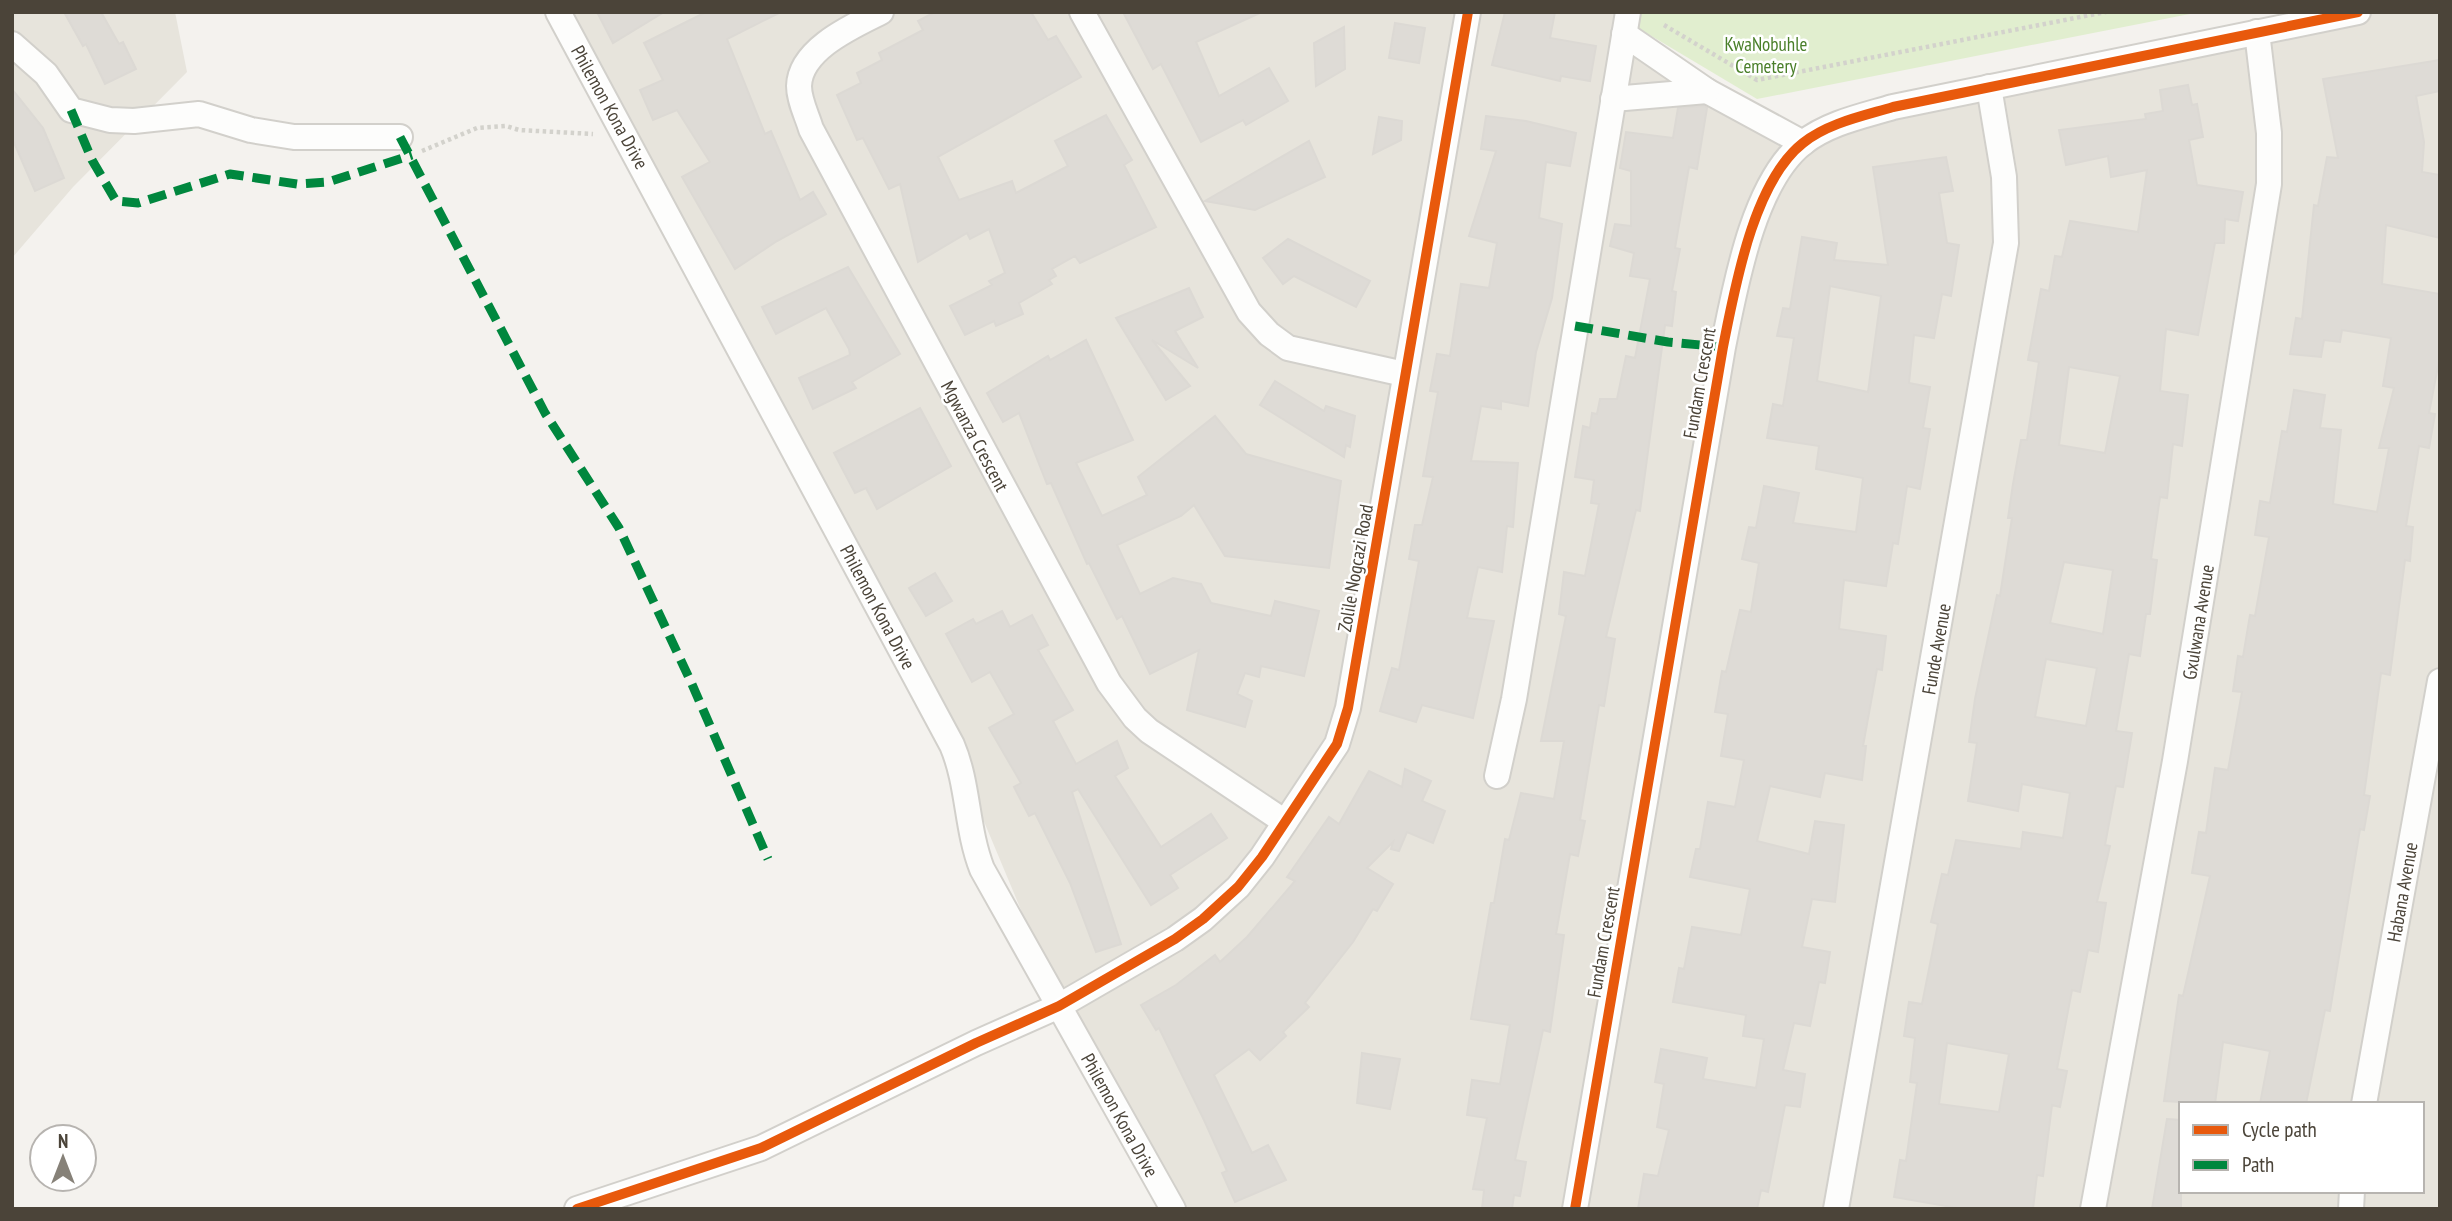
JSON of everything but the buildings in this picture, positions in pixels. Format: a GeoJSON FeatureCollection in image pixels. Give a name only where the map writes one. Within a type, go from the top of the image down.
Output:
{"type":"FeatureCollection","features":[{"type":"Feature","properties":{"kind":"street","name":"Philemon Kona Drive"},"geometry":{"type":"LineString","coordinates":[[558,12],[630,141],[952,745],[963,772],[974,848],[982,869],[1173,1209]]}},
{"type":"Feature","properties":{"kind":"street","name":"Mgwanza Crescent"},"geometry":{"type":"LineString","coordinates":[[881,12],[851,27],[817,52],[807,65],[799,86],[811,129],[1109,683],[1135,719],[1149,731],[1285,822]]}},
{"type":"Feature","properties":{"kind":"street"},"geometry":{"type":"LineString","coordinates":[[1082,12],[1249,312],[1269,334],[1288,348],[1404,374]]}},
{"type":"Feature","properties":{"kind":"street","name":"Zolile Nogcazi Road"},"geometry":{"type":"LineString","coordinates":[[577,1209],[761,1148],[964,1048],[1059,1006],[1138,962],[1203,919],[1238,887],[1337,744],[1348,708],[1468,12]]}},
{"type":"Feature","properties":{"kind":"street","name":"Fundam Crescent"},"geometry":{"type":"LineString","coordinates":[[1574,1209],[1723,346],[1738,274],[1751,228],[1765,197],[1803,143],[1833,127],[1893,107],[2358,12]]}},
{"type":"Feature","properties":{"kind":"street"},"geometry":{"type":"LineString","coordinates":[[1626,23],[1707,92],[1803,143]]}},
{"type":"Feature","properties":{"kind":"street"},"geometry":{"type":"LineString","coordinates":[[1497,776],[1514,699],[1626,23]]}},
{"type":"Feature","properties":{"kind":"street","name":"Gxulwana Avenue"},"geometry":{"type":"LineString","coordinates":[[2093,1209],[2175,761],[2269,184],[2269,133],[2258,32]]}},
{"type":"Feature","properties":{"kind":"street"},"geometry":{"type":"LineString","coordinates":[[12,44],[46,74],[71,110],[110,120],[134,121],[199,114],[251,130],[294,137],[406,146]]}},
{"type":"Feature","properties":{"kind":"street","name":"Funde Avenue"},"geometry":{"type":"LineString","coordinates":[[1836,1209],[2006,243],[2004,177],[1989,87]]}},
{"type":"Feature","properties":{"kind":"street"},"geometry":{"type":"LineString","coordinates":[[1613,99],[1707,92]]}},
{"type":"Feature","properties":{"kind":"street","name":"Habana Avenue"},"geometry":{"type":"LineString","coordinates":[[2364,1102],[2440,681]]}},
{"type":"Feature","properties":{"kind":"path"},"geometry":{"type":"LineString","coordinates":[[1654,19],[1758,80],[2106,12]]}},
{"type":"Feature","properties":{"kind":"path"},"geometry":{"type":"LineString","coordinates":[[406,146],[477,128],[506,125],[519,130],[578,131],[630,141]]}},
{"type":"Feature","properties":{"kind":"shaded area"},"geometry":{"type":"Polygon","coordinates":[[[12,12],[175,12],[187,72],[73,187],[12,258],[12,12]]]}},
{"type":"Feature","properties":{"kind":"shaded area"},"geometry":{"type":"Polygon","coordinates":[[[560,12],[1628,12],[1625,34],[1803,143],[1821,132],[2358,12],[2440,12],[2440,1209],[1164,1209],[1062,1008],[952,745],[560,12]]]}},
{"type":"Feature","properties":{"kind":"green space","name":"KwaNobuhle Cemetery"},"geometry":{"type":"Polygon","coordinates":[[[1641,12],[2200,12],[1757,99],[1638,28],[1641,12]]]}},
{"type":"Feature","properties":{"kind":"marked path"},"geometry":{"type":"LineString","coordinates":[[71,110],[92,160],[116,201],[138,203],[230,174],[297,184],[328,182],[412,155]]}},
{"type":"Feature","properties":{"kind":"marked path"},"geometry":{"type":"LineString","coordinates":[[400,137],[545,413],[619,528],[691,682],[768,859]]}},
{"type":"Feature","properties":{"kind":"marked path"},"geometry":{"type":"LineString","coordinates":[[1575,326],[1668,342],[1723,347]]}},
{"type":"Feature","properties":{"kind":"cycle path"},"geometry":{"type":"LineString","coordinates":[[577,1209],[761,1148],[976,1043],[1059,1006],[1175,939],[1203,919],[1238,887],[1262,857],[1337,744],[1348,708],[1468,12]]}},
{"type":"Feature","properties":{"kind":"cycle path"},"geometry":{"type":"LineString","coordinates":[[1575,1209],[1723,347],[1740,267],[1759,209],[1771,183],[1786,161],[1813,136],[1846,121],[1893,107],[2358,12]]}}]}
